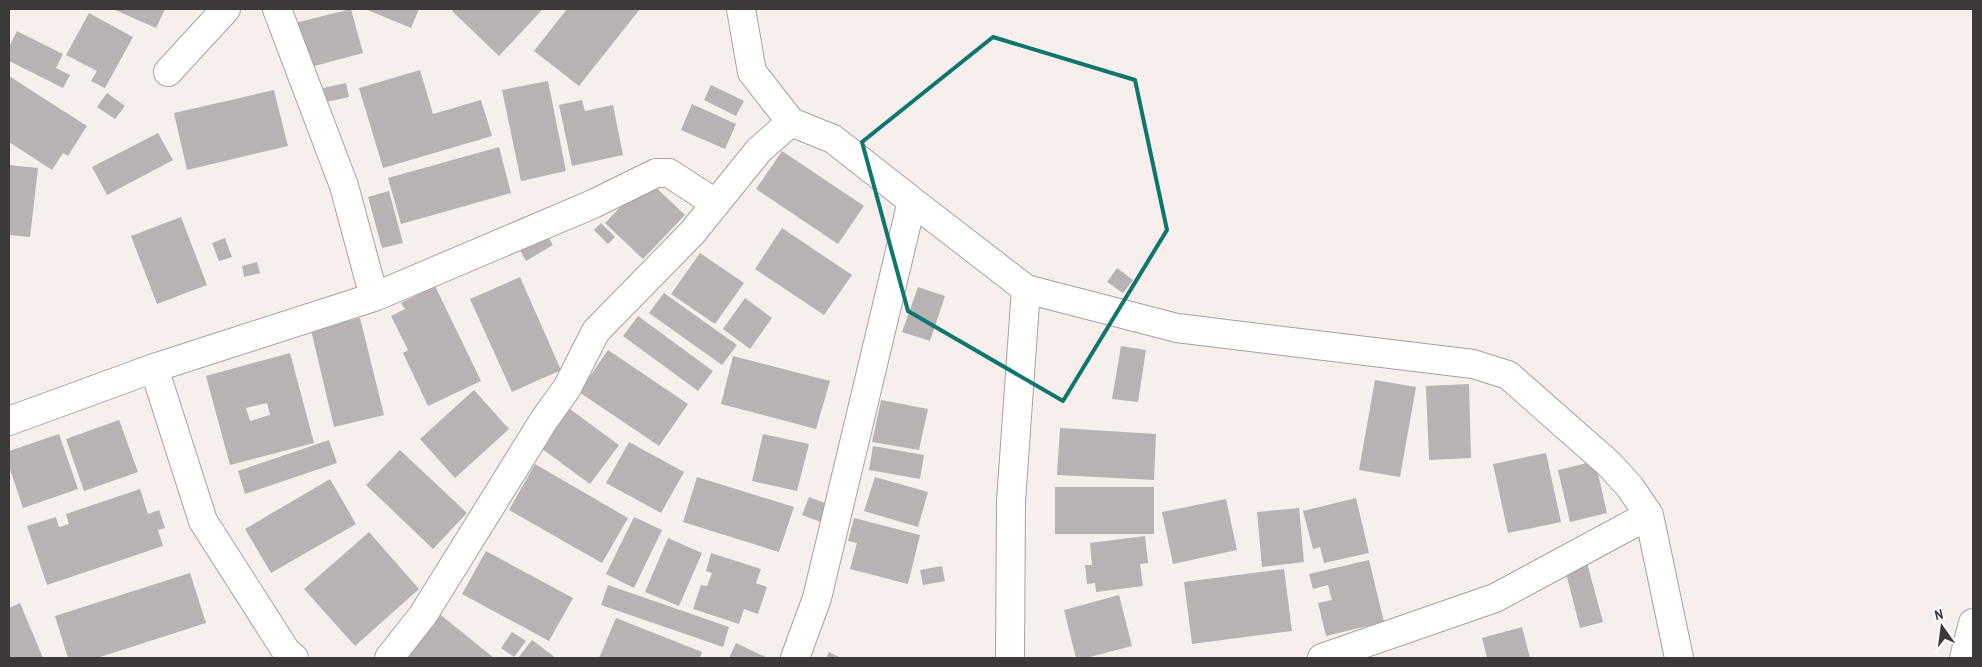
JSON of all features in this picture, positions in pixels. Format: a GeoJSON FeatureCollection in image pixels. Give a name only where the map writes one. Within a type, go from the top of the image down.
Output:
{"type":"FeatureCollection","features":[{"type":"Feature","properties":{"kind":"street"},"geometry":{"type":"LineString","coordinates":[[168,72],[226,9]]}},
{"type":"Feature","properties":{"kind":"street"},"geometry":{"type":"LineString","coordinates":[[277,9],[344,186],[374,297]]}},
{"type":"Feature","properties":{"kind":"street"},"geometry":{"type":"LineString","coordinates":[[741,9],[752,72],[791,122],[833,139],[1026,289],[1178,328],[1473,364],[1508,376],[1609,464],[1630,487],[1649,515],[1679,658]]}},
{"type":"Feature","properties":{"kind":"street"},"geometry":{"type":"LineString","coordinates":[[389,658],[423,615],[544,420],[567,388],[596,331],[692,233],[759,150],[791,122]]}},
{"type":"Feature","properties":{"kind":"street"},"geometry":{"type":"LineString","coordinates":[[9,421],[154,368],[374,297],[593,204],[656,173],[669,173],[715,203]]}},
{"type":"Feature","properties":{"kind":"street"},"geometry":{"type":"LineString","coordinates":[[795,658],[817,598],[912,201]]}},
{"type":"Feature","properties":{"kind":"street"},"geometry":{"type":"LineString","coordinates":[[1010,658],[1010,501],[1026,289]]}},
{"type":"Feature","properties":{"kind":"street"},"geometry":{"type":"LineString","coordinates":[[154,368],[203,521],[282,656]]}},
{"type":"Feature","properties":{"kind":"street"},"geometry":{"type":"LineString","coordinates":[[1322,658],[1495,598],[1649,515]]}},
{"type":"Feature","properties":{"kind":"street"},"geometry":{"type":"LineString","coordinates":[[1964,658],[1973,623]]}},
{"type":"Feature","properties":{"kind":"highlighted area"},"geometry":{"type":"Polygon","coordinates":[[[993,37],[1135,80],[1167,230],[1063,401],[908,311],[862,142],[993,37]]]}},
{"type":"Feature","properties":{"kind":"building"},"geometry":{"type":"Polygon","coordinates":[[[113,9],[165,9],[156,28],[113,9]]]}},
{"type":"Feature","properties":{"kind":"building"},"geometry":{"type":"Polygon","coordinates":[[[351,9],[363,53],[307,68],[295,23],[351,9]]]}},
{"type":"Feature","properties":{"kind":"building"},"geometry":{"type":"Polygon","coordinates":[[[365,9],[419,9],[411,28],[365,9]]]}},
{"type":"Feature","properties":{"kind":"building"},"geometry":{"type":"Polygon","coordinates":[[[454,9],[543,9],[499,56],[452,11],[454,9]]]}},
{"type":"Feature","properties":{"kind":"building"},"geometry":{"type":"Polygon","coordinates":[[[567,9],[640,9],[579,86],[534,51],[567,9]]]}},
{"type":"Feature","properties":{"kind":"building"},"geometry":{"type":"Polygon","coordinates":[[[89,13],[133,37],[105,88],[91,81],[97,71],[66,55],[89,13]]]}},
{"type":"Feature","properties":{"kind":"building"},"geometry":{"type":"Polygon","coordinates":[[[17,31],[63,54],[56,68],[70,75],[63,88],[9,61],[9,47],[17,31]]]}},
{"type":"Feature","properties":{"kind":"building"},"geometry":{"type":"Polygon","coordinates":[[[420,70],[433,114],[481,100],[492,136],[383,168],[359,88],[420,70]]]}},
{"type":"Feature","properties":{"kind":"building"},"geometry":{"type":"Polygon","coordinates":[[[9,76],[87,126],[68,156],[63,153],[52,170],[9,142],[9,76]]]}},
{"type":"Feature","properties":{"kind":"building"},"geometry":{"type":"Polygon","coordinates":[[[548,81],[566,171],[521,181],[502,90],[548,81]]]}},
{"type":"Feature","properties":{"kind":"building"},"geometry":{"type":"Polygon","coordinates":[[[346,83],[349,97],[326,102],[323,88],[346,83]]]}},
{"type":"Feature","properties":{"kind":"building"},"geometry":{"type":"Polygon","coordinates":[[[711,85],[744,101],[736,116],[704,100],[711,85]]]}},
{"type":"Feature","properties":{"kind":"building"},"geometry":{"type":"Polygon","coordinates":[[[274,90],[288,146],[187,170],[174,113],[274,90]]]}},
{"type":"Feature","properties":{"kind":"building"},"geometry":{"type":"Polygon","coordinates":[[[107,93],[125,106],[115,119],[97,107],[107,93]]]}},
{"type":"Feature","properties":{"kind":"building"},"geometry":{"type":"Polygon","coordinates":[[[582,100],[585,111],[613,105],[623,155],[572,166],[559,105],[582,100]]]}},
{"type":"Feature","properties":{"kind":"building"},"geometry":{"type":"Polygon","coordinates":[[[692,104],[736,124],[725,149],[681,130],[692,104]]]}},
{"type":"Feature","properties":{"kind":"building"},"geometry":{"type":"Polygon","coordinates":[[[158,133],[173,160],[107,195],[92,167],[158,133]]]}},
{"type":"Feature","properties":{"kind":"building"},"geometry":{"type":"Polygon","coordinates":[[[499,147],[511,193],[401,224],[388,178],[499,147]]]}},
{"type":"Feature","properties":{"kind":"building"},"geometry":{"type":"Polygon","coordinates":[[[782,151],[864,206],[838,244],[756,189],[782,151]]]}},
{"type":"Feature","properties":{"kind":"building"},"geometry":{"type":"Polygon","coordinates":[[[9,165],[38,168],[30,237],[9,235],[9,165]]]}},
{"type":"Feature","properties":{"kind":"building"},"geometry":{"type":"Polygon","coordinates":[[[647,179],[685,215],[643,259],[605,223],[647,179]]]}},
{"type":"Feature","properties":{"kind":"building"},"geometry":{"type":"Polygon","coordinates":[[[389,191],[403,243],[382,248],[368,197],[389,191]]]}},
{"type":"Feature","properties":{"kind":"building"},"geometry":{"type":"Polygon","coordinates":[[[181,217],[207,285],[157,304],[131,236],[181,217]]]}},
{"type":"Feature","properties":{"kind":"building"},"geometry":{"type":"Polygon","coordinates":[[[601,223],[615,237],[608,244],[594,230],[601,223]]]}},
{"type":"Feature","properties":{"kind":"building"},"geometry":{"type":"Polygon","coordinates":[[[782,228],[852,275],[824,315],[755,269],[782,228]]]}},
{"type":"Feature","properties":{"kind":"building"},"geometry":{"type":"Polygon","coordinates":[[[543,229],[553,245],[526,261],[517,245],[543,229]]]}},
{"type":"Feature","properties":{"kind":"building"},"geometry":{"type":"Polygon","coordinates":[[[225,238],[232,257],[219,261],[212,243],[225,238]]]}},
{"type":"Feature","properties":{"kind":"building"},"geometry":{"type":"Polygon","coordinates":[[[700,253],[744,283],[715,324],[671,294],[700,253]]]}},
{"type":"Feature","properties":{"kind":"building"},"geometry":{"type":"Polygon","coordinates":[[[257,262],[260,273],[244,277],[242,266],[257,262]]]}},
{"type":"Feature","properties":{"kind":"building"},"geometry":{"type":"Polygon","coordinates":[[[1117,268],[1133,280],[1123,293],[1107,282],[1117,268]]]}},
{"type":"Feature","properties":{"kind":"building"},"geometry":{"type":"Polygon","coordinates":[[[520,277],[561,370],[512,392],[470,299],[520,277]]]}},
{"type":"Feature","properties":{"kind":"building"},"geometry":{"type":"Polygon","coordinates":[[[435,286],[481,381],[428,406],[403,353],[408,350],[391,316],[405,309],[401,303],[435,286]]]}},
{"type":"Feature","properties":{"kind":"building"},"geometry":{"type":"Polygon","coordinates":[[[918,287],[945,296],[930,341],[902,332],[918,287]]]}},
{"type":"Feature","properties":{"kind":"building"},"geometry":{"type":"Polygon","coordinates":[[[664,293],[737,345],[722,365],[649,313],[664,293]]]}},
{"type":"Feature","properties":{"kind":"building"},"geometry":{"type":"Polygon","coordinates":[[[745,298],[772,318],[750,349],[723,329],[745,298]]]}},
{"type":"Feature","properties":{"kind":"building"},"geometry":{"type":"Polygon","coordinates":[[[638,316],[713,371],[698,391],[623,336],[638,316]]]}},
{"type":"Feature","properties":{"kind":"building"},"geometry":{"type":"Polygon","coordinates":[[[360,318],[384,415],[334,427],[311,330],[360,318]]]}},
{"type":"Feature","properties":{"kind":"building"},"geometry":{"type":"Polygon","coordinates":[[[1121,346],[1146,350],[1138,402],[1112,399],[1121,346]]]}},
{"type":"Feature","properties":{"kind":"building"},"geometry":{"type":"Polygon","coordinates":[[[608,350],[688,404],[659,446],[579,392],[608,350]]]}},
{"type":"Feature","properties":{"kind":"building"},"geometry":{"type":"Polygon","coordinates":[[[290,353],[314,443],[230,465],[206,376],[290,353]],[[267,403],[246,408],[250,421],[270,415],[267,403]]]}},
{"type":"Feature","properties":{"kind":"building"},"geometry":{"type":"Polygon","coordinates":[[[733,356],[830,381],[816,429],[721,404],[733,356]]]}},
{"type":"Feature","properties":{"kind":"building"},"geometry":{"type":"Polygon","coordinates":[[[1375,380],[1416,387],[1400,477],[1359,470],[1375,380]]]}},
{"type":"Feature","properties":{"kind":"building"},"geometry":{"type":"Polygon","coordinates":[[[1469,384],[1471,458],[1429,460],[1426,386],[1469,384]]]}},
{"type":"Feature","properties":{"kind":"building"},"geometry":{"type":"Polygon","coordinates":[[[474,390],[509,429],[455,478],[420,439],[474,390]]]}},
{"type":"Feature","properties":{"kind":"building"},"geometry":{"type":"Polygon","coordinates":[[[881,400],[928,409],[919,450],[872,442],[881,400]]]}},
{"type":"Feature","properties":{"kind":"building"},"geometry":{"type":"Polygon","coordinates":[[[563,404],[619,445],[590,484],[534,443],[563,404]]]}},
{"type":"Feature","properties":{"kind":"building"},"geometry":{"type":"Polygon","coordinates":[[[119,420],[138,472],[84,491],[66,439],[119,420]]]}},
{"type":"Feature","properties":{"kind":"building"},"geometry":{"type":"Polygon","coordinates":[[[1060,428],[1156,434],[1154,480],[1057,475],[1060,428]]]}},
{"type":"Feature","properties":{"kind":"building"},"geometry":{"type":"Polygon","coordinates":[[[59,434],[78,489],[23,508],[9,466],[9,451],[59,434]]]}},
{"type":"Feature","properties":{"kind":"building"},"geometry":{"type":"Polygon","coordinates":[[[763,434],[809,444],[797,491],[752,481],[763,434]]]}},
{"type":"Feature","properties":{"kind":"building"},"geometry":{"type":"Polygon","coordinates":[[[329,440],[337,463],[245,494],[238,471],[329,440]]]}},
{"type":"Feature","properties":{"kind":"building"},"geometry":{"type":"Polygon","coordinates":[[[629,442],[684,472],[661,513],[606,483],[629,442]]]}},
{"type":"Feature","properties":{"kind":"building"},"geometry":{"type":"Polygon","coordinates":[[[873,446],[924,455],[920,479],[869,470],[873,446]]]}},
{"type":"Feature","properties":{"kind":"building"},"geometry":{"type":"Polygon","coordinates":[[[400,450],[467,513],[433,549],[366,485],[400,450]]]}},
{"type":"Feature","properties":{"kind":"building"},"geometry":{"type":"Polygon","coordinates":[[[1546,453],[1561,522],[1508,533],[1493,464],[1546,453]]]}},
{"type":"Feature","properties":{"kind":"building"},"geometry":{"type":"Polygon","coordinates":[[[1595,461],[1607,513],[1570,522],[1558,470],[1595,461]]]}},
{"type":"Feature","properties":{"kind":"building"},"geometry":{"type":"Polygon","coordinates":[[[535,464],[628,518],[602,563],[509,510],[535,464]]]}},
{"type":"Feature","properties":{"kind":"building"},"geometry":{"type":"Polygon","coordinates":[[[697,477],[794,507],[779,552],[683,522],[697,477]]]}},
{"type":"Feature","properties":{"kind":"building"},"geometry":{"type":"Polygon","coordinates":[[[875,477],[928,492],[918,527],[864,511],[875,477]]]}},
{"type":"Feature","properties":{"kind":"building"},"geometry":{"type":"Polygon","coordinates":[[[330,479],[356,524],[271,573],[245,529],[330,479]]]}},
{"type":"Feature","properties":{"kind":"building"},"geometry":{"type":"Polygon","coordinates":[[[1055,487],[1154,487],[1154,534],[1055,534],[1055,487]]]}},
{"type":"Feature","properties":{"kind":"building"},"geometry":{"type":"Polygon","coordinates":[[[140,489],[148,514],[159,510],[165,528],[158,530],[163,546],[47,585],[27,526],[56,517],[59,527],[69,524],[66,514],[140,489]]]}},
{"type":"Feature","properties":{"kind":"building"},"geometry":{"type":"Polygon","coordinates":[[[809,497],[828,504],[821,522],[802,515],[809,497]]]}},
{"type":"Feature","properties":{"kind":"building"},"geometry":{"type":"Polygon","coordinates":[[[1356,498],[1369,553],[1324,563],[1320,547],[1313,549],[1303,511],[1356,498]]]}},
{"type":"Feature","properties":{"kind":"building"},"geometry":{"type":"Polygon","coordinates":[[[1226,499],[1237,550],[1173,564],[1162,512],[1226,499]]]}},
{"type":"Feature","properties":{"kind":"building"},"geometry":{"type":"Polygon","coordinates":[[[1299,508],[1304,562],[1262,567],[1257,512],[1299,508]]]}},
{"type":"Feature","properties":{"kind":"building"},"geometry":{"type":"Polygon","coordinates":[[[634,517],[662,530],[634,588],[606,574],[634,517]]]}},
{"type":"Feature","properties":{"kind":"building"},"geometry":{"type":"Polygon","coordinates":[[[854,518],[920,535],[908,584],[850,569],[857,543],[848,541],[854,518]]]}},
{"type":"Feature","properties":{"kind":"building"},"geometry":{"type":"Polygon","coordinates":[[[369,532],[419,589],[355,646],[304,589],[369,532]]]}},
{"type":"Feature","properties":{"kind":"building"},"geometry":{"type":"Polygon","coordinates":[[[1145,536],[1148,563],[1140,564],[1143,586],[1096,592],[1095,583],[1087,584],[1085,565],[1092,565],[1090,543],[1145,536]]]}},
{"type":"Feature","properties":{"kind":"building"},"geometry":{"type":"Polygon","coordinates":[[[668,538],[702,553],[679,606],[645,592],[668,538]]]}},
{"type":"Feature","properties":{"kind":"building"},"geometry":{"type":"Polygon","coordinates":[[[486,551],[573,598],[549,641],[462,594],[486,551]]]}},
{"type":"Feature","properties":{"kind":"building"},"geometry":{"type":"Polygon","coordinates":[[[711,553],[761,569],[756,583],[767,587],[758,614],[744,609],[739,624],[693,609],[701,585],[707,586],[712,573],[706,571],[711,553]]]}},
{"type":"Feature","properties":{"kind":"building"},"geometry":{"type":"Polygon","coordinates":[[[1369,560],[1384,622],[1326,636],[1318,603],[1332,600],[1328,585],[1313,589],[1309,574],[1369,560]]]}},
{"type":"Feature","properties":{"kind":"building"},"geometry":{"type":"Polygon","coordinates":[[[1587,563],[1603,622],[1580,628],[1565,569],[1587,563]]]}},
{"type":"Feature","properties":{"kind":"building"},"geometry":{"type":"Polygon","coordinates":[[[942,566],[945,581],[923,585],[920,570],[942,566]]]}},
{"type":"Feature","properties":{"kind":"building"},"geometry":{"type":"Polygon","coordinates":[[[1284,569],[1292,631],[1192,644],[1184,582],[1284,569]]]}},
{"type":"Feature","properties":{"kind":"building"},"geometry":{"type":"Polygon","coordinates":[[[190,573],[206,623],[97,658],[68,658],[55,616],[190,573]]]}},
{"type":"Feature","properties":{"kind":"building"},"geometry":{"type":"Polygon","coordinates":[[[608,585],[729,627],[723,647],[601,605],[608,585]]]}},
{"type":"Feature","properties":{"kind":"building"},"geometry":{"type":"Polygon","coordinates":[[[1119,595],[1132,646],[1086,658],[1076,658],[1064,610],[1119,595]]]}},
{"type":"Feature","properties":{"kind":"building"},"geometry":{"type":"Polygon","coordinates":[[[20,603],[43,658],[9,658],[9,608],[20,603]]]}},
{"type":"Feature","properties":{"kind":"building"},"geometry":{"type":"Polygon","coordinates":[[[437,612],[494,658],[400,658],[437,612]]]}},
{"type":"Feature","properties":{"kind":"building"},"geometry":{"type":"Polygon","coordinates":[[[616,618],[702,652],[700,658],[599,658],[616,618]]]}},
{"type":"Feature","properties":{"kind":"building"},"geometry":{"type":"Polygon","coordinates":[[[1522,627],[1530,658],[1487,658],[1482,638],[1522,627]]]}},
{"type":"Feature","properties":{"kind":"building"},"geometry":{"type":"Polygon","coordinates":[[[512,632],[526,641],[514,657],[501,648],[512,632]]]}},
{"type":"Feature","properties":{"kind":"building"},"geometry":{"type":"Polygon","coordinates":[[[532,640],[556,658],[518,658],[532,640]]]}},
{"type":"Feature","properties":{"kind":"building"},"geometry":{"type":"Polygon","coordinates":[[[736,643],[768,658],[729,658],[736,643]]]}},
{"type":"Feature","properties":{"kind":"building"},"geometry":{"type":"Polygon","coordinates":[[[829,652],[841,658],[826,658],[829,652]]]}}]}
